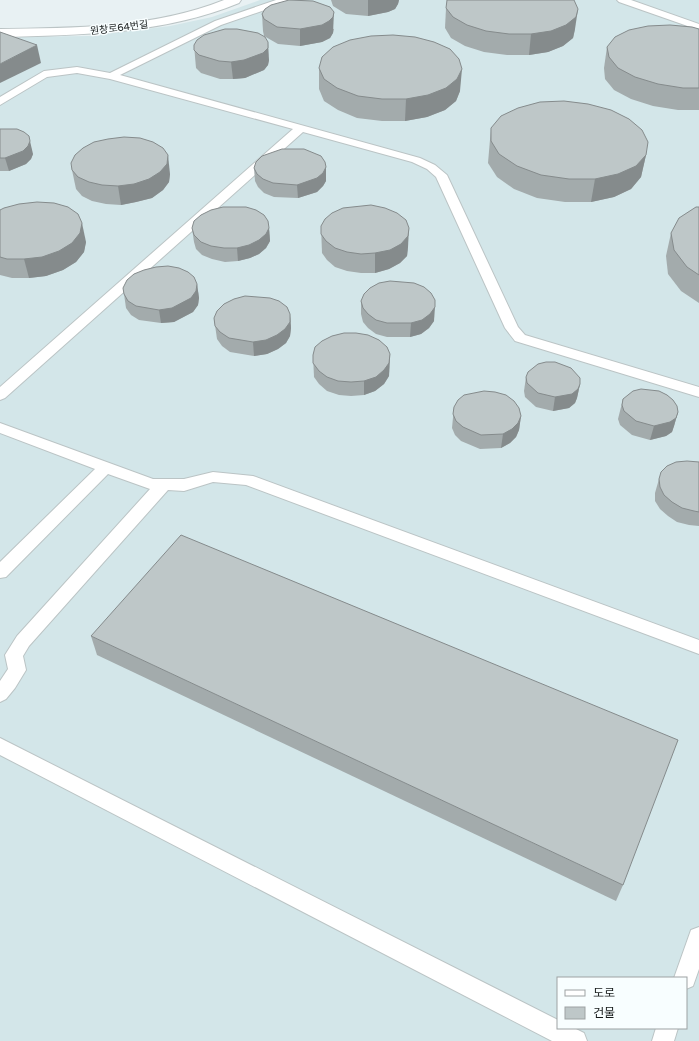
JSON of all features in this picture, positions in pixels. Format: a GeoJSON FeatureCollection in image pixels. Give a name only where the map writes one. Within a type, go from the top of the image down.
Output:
{"type":"FeatureCollection","features":[{"type":"Feature","properties":{"kind":"street","name":"원창로64번길"},"geometry":{"type":"LineString","coordinates":[[0,33],[91,31],[153,23],[199,13],[235,0]]}},
{"type":"Feature","properties":{"kind":"lane"},"geometry":{"type":"LineString","coordinates":[[111,76],[218,23],[285,0]]}},
{"type":"Feature","properties":{"kind":"lane"},"geometry":{"type":"LineString","coordinates":[[622,0],[699,28]]}},
{"type":"Feature","properties":{"kind":"lane"},"geometry":{"type":"LineString","coordinates":[[0,102],[44,74],[77,70],[111,76],[416,160],[431,167],[441,175],[512,328],[520,338],[699,392]]}},
{"type":"Feature","properties":{"kind":"lane"},"geometry":{"type":"LineString","coordinates":[[0,395],[301,128]]}},
{"type":"Feature","properties":{"kind":"lane"},"geometry":{"type":"LineString","coordinates":[[0,428],[152,484],[184,485],[213,477],[248,480],[699,647]]}},
{"type":"Feature","properties":{"kind":"lane"},"geometry":{"type":"LineString","coordinates":[[0,572],[106,467]]}},
{"type":"Feature","properties":{"kind":"lane"},"geometry":{"type":"LineString","coordinates":[[0,694],[17,670],[14,655],[22,641],[164,484]]}},
{"type":"Feature","properties":{"kind":"lane"},"geometry":{"type":"LineString","coordinates":[[2,750],[576,1041]]}},
{"type":"Feature","properties":{"kind":"lane"},"geometry":{"type":"LineString","coordinates":[[685,977],[699,938]]}},
{"type":"Feature","properties":{"kind":"lane"},"geometry":{"type":"LineString","coordinates":[[663,1041],[667,1029]]}},
{"type":"Feature","properties":{"kind":"shaded area"},"geometry":{"type":"Polygon","coordinates":[[[260,0],[699,0],[699,1041],[0,1041],[0,37],[89,36],[170,26],[212,17],[260,0]]]}},
{"type":"Feature","properties":{"kind":"building"},"geometry":{"type":"Polygon","coordinates":[[[289,0],[313,1],[330,7],[334,12],[333,17],[322,25],[300,29],[277,27],[264,19],[262,14],[265,9],[271,5],[289,0]]]}},
{"type":"Feature","properties":{"kind":"building"},"geometry":{"type":"Polygon","coordinates":[[[447,0],[574,0],[578,9],[576,17],[566,25],[551,31],[531,34],[509,34],[486,31],[467,25],[453,17],[446,8],[447,0]]]}},
{"type":"Feature","properties":{"kind":"building"},"geometry":{"type":"Polygon","coordinates":[[[670,25],[699,29],[699,88],[683,88],[658,84],[635,77],[618,68],[609,57],[607,47],[615,37],[629,30],[648,26],[670,25]]]}},
{"type":"Feature","properties":{"kind":"building"},"geometry":{"type":"Polygon","coordinates":[[[225,29],[237,29],[258,33],[265,37],[268,42],[268,48],[263,53],[244,60],[231,62],[219,61],[199,55],[194,50],[194,45],[197,40],[204,35],[225,29]]]}},
{"type":"Feature","properties":{"kind":"building"},"geometry":{"type":"Polygon","coordinates":[[[0,32],[37,45],[0,64],[0,32]]]}},
{"type":"Feature","properties":{"kind":"building"},"geometry":{"type":"Polygon","coordinates":[[[393,35],[415,37],[434,42],[450,49],[459,59],[462,69],[457,79],[446,88],[428,95],[406,99],[382,99],[358,96],[337,88],[324,79],[319,68],[322,57],[333,47],[350,40],[371,36],[393,35]]]}},
{"type":"Feature","properties":{"kind":"building"},"geometry":{"type":"Polygon","coordinates":[[[564,101],[588,104],[611,110],[629,119],[642,130],[648,142],[646,155],[636,166],[618,174],[595,179],[569,179],[541,175],[517,166],[499,154],[491,141],[491,128],[501,116],[518,108],[540,102],[564,101]]]}},
{"type":"Feature","properties":{"kind":"building"},"geometry":{"type":"Polygon","coordinates":[[[0,129],[17,129],[24,132],[29,136],[30,141],[28,146],[23,151],[5,158],[0,158],[0,129]]]}},
{"type":"Feature","properties":{"kind":"building"},"geometry":{"type":"Polygon","coordinates":[[[124,137],[140,138],[153,142],[163,148],[168,155],[167,164],[160,172],[149,179],[134,184],[118,186],[89,182],[78,177],[72,170],[71,163],[75,155],[83,148],[94,142],[124,137]]]}},
{"type":"Feature","properties":{"kind":"building"},"geometry":{"type":"Polygon","coordinates":[[[282,149],[304,149],[321,156],[326,167],[323,173],[317,178],[297,185],[273,183],[263,179],[257,174],[254,168],[256,162],[262,156],[282,149]]]}},
{"type":"Feature","properties":{"kind":"building"},"geometry":{"type":"Polygon","coordinates":[[[37,202],[54,203],[68,207],[78,214],[82,223],[80,233],[72,243],[59,251],[42,257],[7,259],[0,257],[0,210],[19,204],[37,202]]]}},
{"type":"Feature","properties":{"kind":"building"},"geometry":{"type":"Polygon","coordinates":[[[371,205],[385,208],[397,213],[406,220],[409,228],[408,236],[401,244],[390,250],[361,254],[335,248],[326,241],[321,234],[321,226],[325,219],[332,213],[343,208],[371,205]]]}},
{"type":"Feature","properties":{"kind":"building"},"geometry":{"type":"Polygon","coordinates":[[[223,207],[246,207],[256,210],[264,215],[268,221],[269,228],[266,234],[259,240],[249,245],[237,248],[211,246],[201,242],[194,235],[192,228],[194,221],[201,215],[211,210],[223,207]]]}},
{"type":"Feature","properties":{"kind":"building"},"geometry":{"type":"Polygon","coordinates":[[[696,207],[699,207],[699,275],[687,267],[674,250],[671,233],[679,218],[696,207]]]}},
{"type":"Feature","properties":{"kind":"building"},"geometry":{"type":"Polygon","coordinates":[[[168,266],[179,268],[188,272],[194,277],[197,284],[196,291],[191,298],[172,308],[159,310],[136,306],[128,301],[124,294],[123,288],[127,280],[134,274],[144,270],[168,266]]]}},
{"type":"Feature","properties":{"kind":"building"},"geometry":{"type":"Polygon","coordinates":[[[390,281],[414,283],[424,287],[431,293],[435,300],[435,307],[430,314],[422,320],[411,323],[387,323],[376,320],[363,308],[361,301],[364,294],[370,288],[379,283],[390,281]]]}},
{"type":"Feature","properties":{"kind":"building"},"geometry":{"type":"Polygon","coordinates":[[[245,296],[270,298],[279,301],[287,307],[290,314],[290,322],[285,329],[277,335],[266,340],[253,342],[229,338],[220,332],[215,326],[214,318],[217,311],[224,304],[245,296]]]}},
{"type":"Feature","properties":{"kind":"building"},"geometry":{"type":"Polygon","coordinates":[[[344,333],[368,335],[379,340],[387,347],[390,354],[389,363],[384,370],[376,377],[364,381],[351,382],[338,381],[327,377],[319,371],[313,363],[315,347],[322,341],[332,336],[344,333]]]}},
{"type":"Feature","properties":{"kind":"building"},"geometry":{"type":"Polygon","coordinates":[[[555,362],[571,368],[580,378],[578,389],[572,394],[555,397],[538,393],[527,383],[526,377],[528,372],[538,364],[555,362]]]}},
{"type":"Feature","properties":{"kind":"building"},"geometry":{"type":"Polygon","coordinates":[[[641,389],[659,391],[667,395],[677,406],[678,412],[676,418],[670,422],[654,426],[636,421],[624,411],[622,405],[623,399],[633,391],[641,389]]]}},
{"type":"Feature","properties":{"kind":"building"},"geometry":{"type":"Polygon","coordinates":[[[484,391],[506,395],[514,401],[519,408],[521,416],[518,423],[512,429],[503,434],[481,435],[463,427],[456,421],[453,414],[454,407],[458,400],[464,395],[484,391]]]}},
{"type":"Feature","properties":{"kind":"building"},"geometry":{"type":"Polygon","coordinates":[[[676,462],[699,462],[699,512],[682,508],[672,502],[664,495],[660,487],[659,479],[661,472],[667,466],[676,462]]]}},
{"type":"Feature","properties":{"kind":"building"},"geometry":{"type":"Polygon","coordinates":[[[181,535],[678,740],[623,885],[91,636],[181,535]]]}}]}
